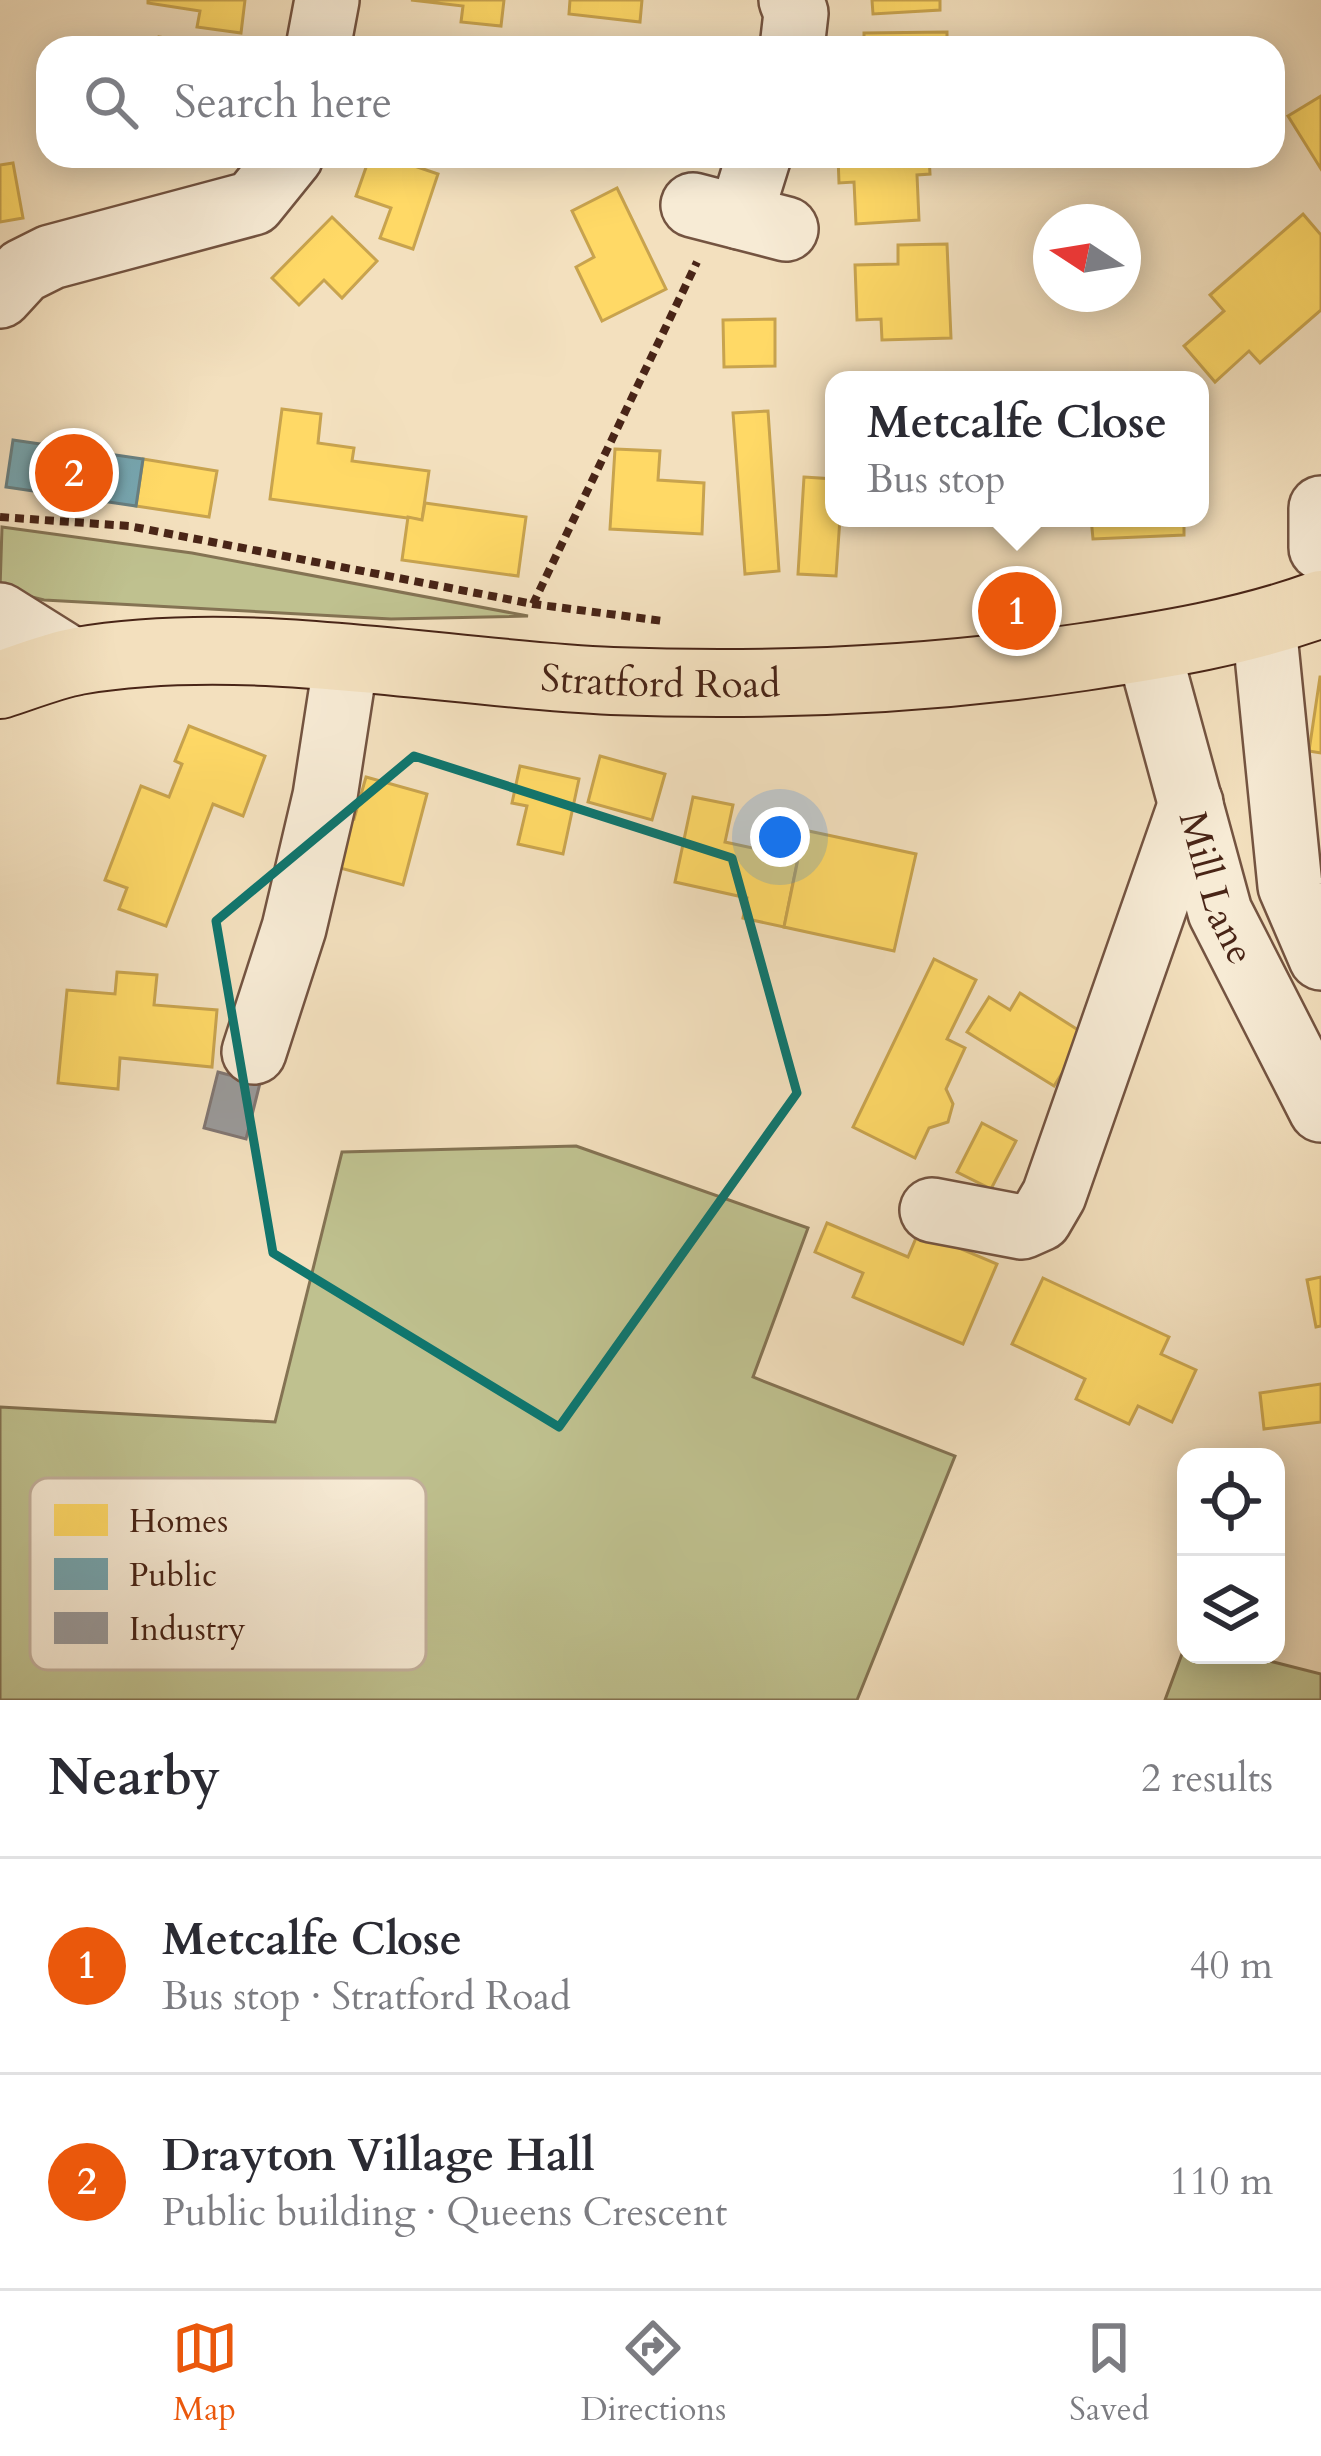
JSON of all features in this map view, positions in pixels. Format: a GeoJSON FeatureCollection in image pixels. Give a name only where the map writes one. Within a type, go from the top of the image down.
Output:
{"type":"FeatureCollection","features":[{"type":"Feature","properties":{"kind":"main road","name":"Stratford Road"},"geometry":{"type":"LineString","coordinates":[[0,685],[74,662],[164,651],[613,681],[817,681],[1006,668],[1148,648],[1293,614]]}},
{"type":"Feature","properties":{"kind":"street"},"geometry":{"type":"LineString","coordinates":[[320,36],[327,0]]}},
{"type":"Feature","properties":{"kind":"street"},"geometry":{"type":"LineString","coordinates":[[791,0],[796,13],[793,36]]}},
{"type":"Feature","properties":{"kind":"street"},"geometry":{"type":"LineString","coordinates":[[0,296],[23,271],[51,257],[253,203],[281,168]]}},
{"type":"Feature","properties":{"kind":"street"},"geometry":{"type":"LineString","coordinates":[[735,216],[753,168]]}},
{"type":"Feature","properties":{"kind":"street"},"geometry":{"type":"LineString","coordinates":[[1321,508],[1321,548]]}},
{"type":"Feature","properties":{"kind":"street"},"geometry":{"type":"LineString","coordinates":[[1293,614],[1290,886],[1321,958]]}},
{"type":"Feature","properties":{"kind":"street"},"geometry":{"type":"LineString","coordinates":[[0,615],[74,662]]}},
{"type":"Feature","properties":{"kind":"street","name":"Mill Lane"},"geometry":{"type":"LineString","coordinates":[[1148,648],[1220,912],[1321,1110]]}},
{"type":"Feature","properties":{"kind":"street"},"geometry":{"type":"LineString","coordinates":[[254,1052],[294,928],[315,840],[346,660]]}},
{"type":"Feature","properties":{"kind":"street"},"geometry":{"type":"LineString","coordinates":[[932,1210],[1022,1227],[1040,1219],[1054,1196],[1191,803]]}},
{"type":"Feature","properties":{"kind":"path"},"geometry":{"type":"LineString","coordinates":[[532,604],[735,216]]}},
{"type":"Feature","properties":{"kind":"path"},"geometry":{"type":"LineString","coordinates":[[0,517],[129,526],[532,604],[671,622]]}},
{"type":"Feature","properties":{"kind":"highlighted area"},"geometry":{"type":"Polygon","coordinates":[[[414,756],[732,858],[797,1093],[559,1427],[273,1253],[216,921],[414,756]]]}},
{"type":"Feature","properties":{"kind":"green space"},"geometry":{"type":"Polygon","coordinates":[[[2,527],[192,553],[528,616],[391,619],[44,600],[0,589],[2,527]]]}},
{"type":"Feature","properties":{"kind":"green space"},"geometry":{"type":"Polygon","coordinates":[[[576,1146],[808,1228],[753,1377],[955,1456],[857,1700],[0,1700],[0,1407],[275,1422],[342,1152],[576,1146]]]}},
{"type":"Feature","properties":{"kind":"green space"},"geometry":{"type":"Polygon","coordinates":[[[1178,1664],[1282,1664],[1321,1674],[1321,1700],[1165,1700],[1178,1664]]]}},
{"type":"Feature","properties":{"kind":"building: Homes"},"geometry":{"type":"Polygon","coordinates":[[[148,0],[245,0],[241,33],[197,27],[200,11],[148,0]]]}},
{"type":"Feature","properties":{"kind":"building: Homes"},"geometry":{"type":"Polygon","coordinates":[[[411,0],[504,0],[501,26],[461,22],[463,6],[411,0]]]}},
{"type":"Feature","properties":{"kind":"building: Homes"},"geometry":{"type":"Polygon","coordinates":[[[570,0],[642,0],[640,22],[569,14],[570,0]]]}},
{"type":"Feature","properties":{"kind":"building: Homes"},"geometry":{"type":"Polygon","coordinates":[[[872,0],[940,0],[940,10],[873,14],[872,0]]]}},
{"type":"Feature","properties":{"kind":"building: Homes"},"geometry":{"type":"Polygon","coordinates":[[[947,32],[947,36],[864,36],[947,32]]]}},
{"type":"Feature","properties":{"kind":"building: Homes"},"geometry":{"type":"Polygon","coordinates":[[[1321,96],[1321,169],[1288,116],[1321,96]]]}},
{"type":"Feature","properties":{"kind":"building: Homes"},"geometry":{"type":"Polygon","coordinates":[[[13,163],[23,218],[0,222],[0,165],[13,163]]]}},
{"type":"Feature","properties":{"kind":"building: Homes"},"geometry":{"type":"Polygon","coordinates":[[[366,168],[420,168],[438,174],[413,249],[380,238],[391,208],[356,196],[366,168]]]}},
{"type":"Feature","properties":{"kind":"building: Homes"},"geometry":{"type":"Polygon","coordinates":[[[838,168],[930,168],[930,174],[917,175],[919,220],[856,224],[854,182],[839,183],[838,168]]]}},
{"type":"Feature","properties":{"kind":"building: Homes"},"geometry":{"type":"Polygon","coordinates":[[[617,188],[666,289],[602,321],[576,267],[594,257],[572,211],[617,188]]]}},
{"type":"Feature","properties":{"kind":"building: Homes"},"geometry":{"type":"Polygon","coordinates":[[[1303,214],[1321,235],[1321,310],[1260,363],[1249,351],[1215,382],[1184,346],[1224,311],[1210,295],[1303,214]]]}},
{"type":"Feature","properties":{"kind":"building: Homes"},"geometry":{"type":"Polygon","coordinates":[[[332,217],[377,261],[342,298],[324,280],[299,305],[272,278],[332,217]]]}},
{"type":"Feature","properties":{"kind":"building: Homes"},"geometry":{"type":"Polygon","coordinates":[[[947,244],[951,338],[882,340],[881,319],[857,320],[855,265],[898,264],[898,245],[947,244]]]}},
{"type":"Feature","properties":{"kind":"building: Homes"},"geometry":{"type":"Polygon","coordinates":[[[775,319],[775,366],[724,367],[723,320],[775,319]]]}},
{"type":"Feature","properties":{"kind":"building: Homes"},"geometry":{"type":"Polygon","coordinates":[[[282,409],[321,414],[318,443],[354,448],[352,461],[429,471],[422,520],[270,499],[282,409]]]}},
{"type":"Feature","properties":{"kind":"building: Homes"},"geometry":{"type":"Polygon","coordinates":[[[768,411],[779,571],[745,574],[733,413],[768,411]]]}},
{"type":"Feature","properties":{"kind":"building: Homes"},"geometry":{"type":"Polygon","coordinates":[[[615,449],[660,451],[658,480],[704,483],[702,534],[610,529],[615,449]]]}},
{"type":"Feature","properties":{"kind":"building: Homes"},"geometry":{"type":"Polygon","coordinates":[[[143,459],[217,471],[209,517],[136,506],[143,459]]]}},
{"type":"Feature","properties":{"kind":"building: Homes"},"geometry":{"type":"Polygon","coordinates":[[[804,477],[825,478],[825,527],[839,527],[836,576],[798,574],[804,477]]]}},
{"type":"Feature","properties":{"kind":"building: Homes"},"geometry":{"type":"Polygon","coordinates":[[[425,503],[526,517],[518,576],[402,560],[408,517],[422,520],[425,503]]]}},
{"type":"Feature","properties":{"kind":"building: Homes"},"geometry":{"type":"Polygon","coordinates":[[[1092,527],[1184,527],[1184,535],[1093,539],[1092,527]]]}},
{"type":"Feature","properties":{"kind":"building: Homes"},"geometry":{"type":"Polygon","coordinates":[[[1321,677],[1321,753],[1309,751],[1321,677]]]}},
{"type":"Feature","properties":{"kind":"building: Homes"},"geometry":{"type":"Polygon","coordinates":[[[189,726],[265,756],[243,816],[213,804],[166,926],[119,909],[127,888],[105,880],[141,786],[169,797],[182,764],[175,761],[189,726]]]}},
{"type":"Feature","properties":{"kind":"building: Homes"},"geometry":{"type":"Polygon","coordinates":[[[600,756],[665,774],[652,820],[588,802],[600,756]]]}},
{"type":"Feature","properties":{"kind":"building: Homes"},"geometry":{"type":"Polygon","coordinates":[[[520,766],[579,779],[563,854],[518,844],[527,806],[512,803],[520,766]]]}},
{"type":"Feature","properties":{"kind":"building: Homes"},"geometry":{"type":"Polygon","coordinates":[[[366,777],[427,794],[403,885],[329,865],[342,815],[354,819],[366,777]]]}},
{"type":"Feature","properties":{"kind":"building: Homes"},"geometry":{"type":"Polygon","coordinates":[[[693,797],[733,805],[725,842],[798,858],[784,927],[743,918],[747,898],[675,882],[693,797]]]}},
{"type":"Feature","properties":{"kind":"building: Homes"},"geometry":{"type":"Polygon","coordinates":[[[804,830],[916,854],[894,951],[784,927],[804,830]]]}},
{"type":"Feature","properties":{"kind":"building: Homes"},"geometry":{"type":"Polygon","coordinates":[[[934,959],[976,980],[947,1039],[965,1048],[946,1089],[953,1104],[948,1122],[929,1128],[915,1158],[853,1127],[934,959]]]}},
{"type":"Feature","properties":{"kind":"building: Homes"},"geometry":{"type":"Polygon","coordinates":[[[117,972],[157,975],[154,1005],[217,1010],[212,1067],[120,1058],[118,1089],[58,1083],[67,990],[115,994],[117,972]]]}},
{"type":"Feature","properties":{"kind":"building: Homes"},"geometry":{"type":"Polygon","coordinates":[[[1020,993],[1086,1035],[1054,1086],[967,1032],[989,997],[1010,1010],[1020,993]]]}},
{"type":"Feature","properties":{"kind":"building: Homes"},"geometry":{"type":"Polygon","coordinates":[[[982,1123],[1016,1141],[991,1189],[957,1172],[982,1123]]]}},
{"type":"Feature","properties":{"kind":"building: Homes"},"geometry":{"type":"Polygon","coordinates":[[[827,1223],[908,1257],[919,1231],[997,1264],[963,1344],[853,1297],[863,1273],[815,1252],[827,1223]]]}},
{"type":"Feature","properties":{"kind":"building: Homes"},"geometry":{"type":"Polygon","coordinates":[[[1321,1277],[1321,1326],[1316,1327],[1307,1280],[1321,1277]]]}},
{"type":"Feature","properties":{"kind":"building: Homes"},"geometry":{"type":"Polygon","coordinates":[[[1043,1278],[1169,1337],[1161,1354],[1196,1370],[1172,1422],[1138,1406],[1129,1424],[1076,1399],[1085,1379],[1012,1344],[1043,1278]]]}},
{"type":"Feature","properties":{"kind":"building: Homes"},"geometry":{"type":"Polygon","coordinates":[[[1321,1384],[1321,1422],[1264,1429],[1260,1393],[1321,1384]]]}},
{"type":"Feature","properties":{"kind":"building: Public"},"geometry":{"type":"Polygon","coordinates":[[[13,440],[143,459],[136,506],[6,487],[13,440]]]}},
{"type":"Feature","properties":{"kind":"building: Industry"},"geometry":{"type":"Polygon","coordinates":[[[218,1072],[260,1083],[246,1139],[204,1128],[218,1072]]]}},
{"type":"Feature","properties":{"kind":"place","name":"Drayton Village Hall"},"geometry":{"type":"Point","coordinates":[74,473]}},
{"type":"Feature","properties":{"kind":"place","name":"Metcalfe Close"},"geometry":{"type":"Point","coordinates":[1017,611]}}]}
